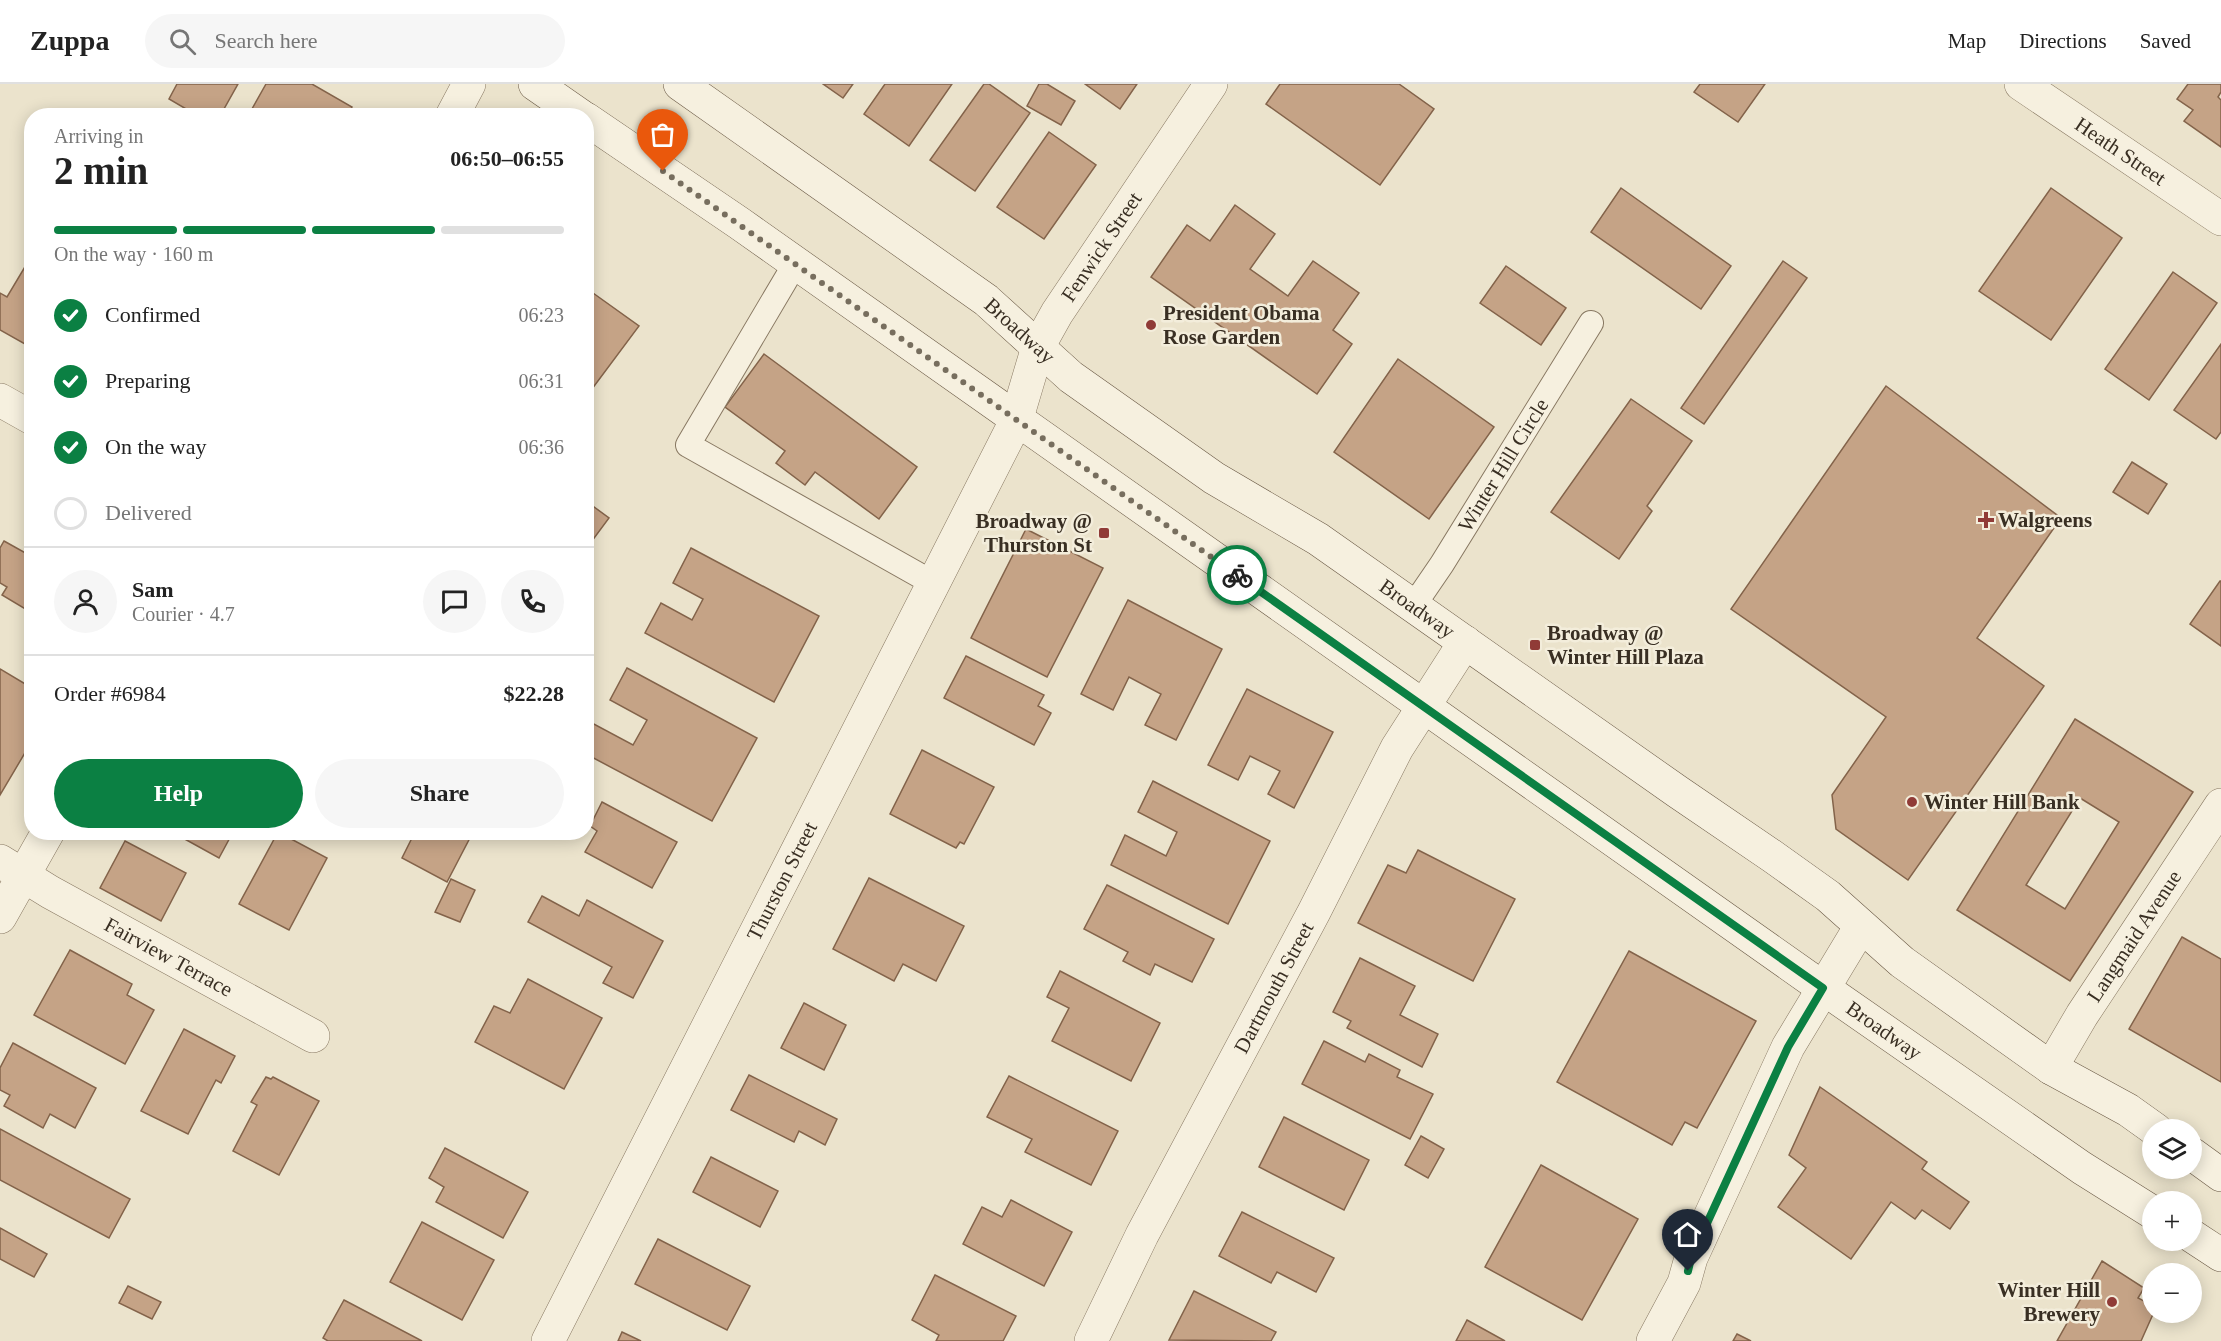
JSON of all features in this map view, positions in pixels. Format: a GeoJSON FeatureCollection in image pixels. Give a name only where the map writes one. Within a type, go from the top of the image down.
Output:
{"type":"FeatureCollection","features":[{"type":"Feature","properties":{"kind":"main road"},"geometry":{"type":"LineString","coordinates":[[456,108],[469,84]]}},
{"type":"Feature","properties":{"kind":"main road"},"geometry":{"type":"LineString","coordinates":[[535,84],[570,108]]}},
{"type":"Feature","properties":{"kind":"main road","name":"Broadway"},"geometry":{"type":"LineString","coordinates":[[680,84],[986,300],[1071,376],[1214,478],[1318,539],[1414,605],[1828,896],[1902,962],[2051,1068],[2142,1120]]}},
{"type":"Feature","properties":{"kind":"main road","name":"Fenwick Street"},"geometry":{"type":"LineString","coordinates":[[1016,421],[1038,347],[1057,313],[1211,84]]}},
{"type":"Feature","properties":{"kind":"main road","name":"Heath Street"},"geometry":{"type":"LineString","coordinates":[[2020,84],[2221,219]]}},
{"type":"Feature","properties":{"kind":"main road","name":"Broadway"},"geometry":{"type":"LineString","coordinates":[[594,124],[729,216],[1016,421],[1425,706],[1823,988],[2082,1168],[2142,1206]]}},
{"type":"Feature","properties":{"kind":"main road"},"geometry":{"type":"LineString","coordinates":[[0,400],[24,414]]}},
{"type":"Feature","properties":{"kind":"main road","name":"Thurston Street"},"geometry":{"type":"LineString","coordinates":[[548,1341],[1016,421]]}},
{"type":"Feature","properties":{"kind":"main road","name":"Dartmouth Street"},"geometry":{"type":"LineString","coordinates":[[1091,1341],[1148,1225],[1314,912],[1397,748],[1465,642]]}},
{"type":"Feature","properties":{"kind":"main road","name":"Langmaid Avenue"},"geometry":{"type":"LineString","coordinates":[[2051,1068],[2082,1015],[2221,805]]}},
{"type":"Feature","properties":{"kind":"main road"},"geometry":{"type":"LineString","coordinates":[[0,917],[12,868],[40,840]]}},
{"type":"Feature","properties":{"kind":"main road","name":"Fairview Terrace"},"geometry":{"type":"LineString","coordinates":[[12,868],[60,898],[313,1036]]}},
{"type":"Feature","properties":{"kind":"main road"},"geometry":{"type":"LineString","coordinates":[[1653,1341],[1684,1283],[1691,1258],[1788,1047],[1862,926]]}},
{"type":"Feature","properties":{"kind":"main road"},"geometry":{"type":"LineString","coordinates":[[2202,1161],[2221,1174]]}},
{"type":"Feature","properties":{"kind":"main road"},"geometry":{"type":"LineString","coordinates":[[2202,1243],[2221,1255]]}},
{"type":"Feature","properties":{"kind":"lane"},"geometry":{"type":"LineString","coordinates":[[795,264],[688,445],[933,583]]}},
{"type":"Feature","properties":{"kind":"lane","name":"Winter Hill Circle"},"geometry":{"type":"LineString","coordinates":[[1414,605],[1442,564],[1591,323]]}},
{"type":"Feature","properties":{"kind":"building"},"geometry":{"type":"Polygon","coordinates":[[[177,84],[238,84],[224,108],[184,108],[169,99],[177,84]]]}},
{"type":"Feature","properties":{"kind":"building"},"geometry":{"type":"Polygon","coordinates":[[[266,84],[312,84],[352,107],[351,108],[252,108],[266,84]]]}},
{"type":"Feature","properties":{"kind":"building"},"geometry":{"type":"Polygon","coordinates":[[[823,84],[853,84],[843,98],[823,84]]]}},
{"type":"Feature","properties":{"kind":"building"},"geometry":{"type":"Polygon","coordinates":[[[885,84],[952,84],[909,146],[864,114],[885,84]]]}},
{"type":"Feature","properties":{"kind":"building"},"geometry":{"type":"Polygon","coordinates":[[[984,84],[989,84],[1030,113],[975,191],[930,160],[984,84]]]}},
{"type":"Feature","properties":{"kind":"building"},"geometry":{"type":"Polygon","coordinates":[[[1039,84],[1047,84],[1075,101],[1061,125],[1027,106],[1039,84]]]}},
{"type":"Feature","properties":{"kind":"building"},"geometry":{"type":"Polygon","coordinates":[[[1085,84],[1137,84],[1120,109],[1085,84]]]}},
{"type":"Feature","properties":{"kind":"building"},"geometry":{"type":"Polygon","coordinates":[[[1280,84],[1399,84],[1434,109],[1380,185],[1266,104],[1280,84]]]}},
{"type":"Feature","properties":{"kind":"building"},"geometry":{"type":"Polygon","coordinates":[[[1700,84],[1765,84],[1738,122],[1694,92],[1700,84]]]}},
{"type":"Feature","properties":{"kind":"building"},"geometry":{"type":"Polygon","coordinates":[[[2188,84],[2221,84],[2218,97],[2221,100],[2221,147],[2184,121],[2193,110],[2177,99],[2188,84]]]}},
{"type":"Feature","properties":{"kind":"building"},"geometry":{"type":"Polygon","coordinates":[[[1049,132],[1096,165],[1044,239],[997,207],[1049,132]]]}},
{"type":"Feature","properties":{"kind":"building"},"geometry":{"type":"Polygon","coordinates":[[[1621,188],[1731,266],[1701,309],[1591,232],[1621,188]]]}},
{"type":"Feature","properties":{"kind":"building"},"geometry":{"type":"Polygon","coordinates":[[[2051,188],[2122,238],[2051,340],[1979,291],[2051,188]]]}},
{"type":"Feature","properties":{"kind":"building"},"geometry":{"type":"Polygon","coordinates":[[[1235,205],[1275,234],[1250,269],[1288,296],[1313,261],[1359,293],[1333,330],[1352,344],[1317,394],[1151,277],[1187,225],[1210,241],[1235,205]]]}},
{"type":"Feature","properties":{"kind":"building"},"geometry":{"type":"Polygon","coordinates":[[[1783,261],[1807,278],[1704,424],[1681,408],[1783,261]]]}},
{"type":"Feature","properties":{"kind":"building"},"geometry":{"type":"Polygon","coordinates":[[[1506,266],[1566,308],[1541,345],[1480,303],[1506,266]]]}},
{"type":"Feature","properties":{"kind":"building"},"geometry":{"type":"Polygon","coordinates":[[[24,268],[24,344],[0,330],[0,293],[7,297],[24,268]]]}},
{"type":"Feature","properties":{"kind":"building"},"geometry":{"type":"Polygon","coordinates":[[[2173,272],[2217,303],[2149,400],[2105,369],[2173,272]]]}},
{"type":"Feature","properties":{"kind":"building"},"geometry":{"type":"Polygon","coordinates":[[[594,294],[639,326],[594,386],[594,294]]]}},
{"type":"Feature","properties":{"kind":"building"},"geometry":{"type":"Polygon","coordinates":[[[2221,344],[2221,432],[2216,439],[2174,410],[2221,344]]]}},
{"type":"Feature","properties":{"kind":"building"},"geometry":{"type":"Polygon","coordinates":[[[764,354],[917,467],[879,519],[815,472],[805,485],[776,463],[785,451],[725,407],[764,354]]]}},
{"type":"Feature","properties":{"kind":"building"},"geometry":{"type":"Polygon","coordinates":[[[1398,359],[1494,427],[1429,519],[1334,452],[1398,359]]]}},
{"type":"Feature","properties":{"kind":"building","name":"Walgreens"},"geometry":{"type":"Polygon","coordinates":[[[1886,386],[2061,518],[1977,638],[2044,686],[1908,880],[1836,829],[1832,795],[1886,717],[1731,609],[1886,386]]]}},
{"type":"Feature","properties":{"kind":"building"},"geometry":{"type":"Polygon","coordinates":[[[1631,399],[1692,441],[1647,506],[1652,511],[1619,559],[1551,512],[1631,399]]]}},
{"type":"Feature","properties":{"kind":"building"},"geometry":{"type":"Polygon","coordinates":[[[2132,462],[2167,484],[2148,514],[2113,492],[2132,462]]]}},
{"type":"Feature","properties":{"kind":"building"},"geometry":{"type":"Polygon","coordinates":[[[594,507],[609,518],[594,538],[594,507]]]}},
{"type":"Feature","properties":{"kind":"building"},"geometry":{"type":"Polygon","coordinates":[[[1026,529],[1103,568],[1047,677],[971,638],[1026,529]]]}},
{"type":"Feature","properties":{"kind":"building"},"geometry":{"type":"Polygon","coordinates":[[[4,541],[24,552],[24,608],[2,595],[7,587],[0,583],[0,548],[4,541]]]}},
{"type":"Feature","properties":{"kind":"building"},"geometry":{"type":"Polygon","coordinates":[[[691,548],[819,616],[774,702],[645,633],[661,603],[692,620],[703,599],[673,583],[691,548]]]}},
{"type":"Feature","properties":{"kind":"building"},"geometry":{"type":"Polygon","coordinates":[[[2221,581],[2221,646],[2190,624],[2221,581]]]}},
{"type":"Feature","properties":{"kind":"building"},"geometry":{"type":"Polygon","coordinates":[[[1128,600],[1222,649],[1176,740],[1145,725],[1161,694],[1129,677],[1113,710],[1081,694],[1128,600]]]}},
{"type":"Feature","properties":{"kind":"building"},"geometry":{"type":"Polygon","coordinates":[[[966,656],[1044,695],[1038,706],[1051,713],[1034,745],[944,698],[966,656]]]}},
{"type":"Feature","properties":{"kind":"building"},"geometry":{"type":"Polygon","coordinates":[[[627,668],[757,738],[712,821],[594,758],[594,724],[633,745],[647,720],[610,700],[627,668]]]}},
{"type":"Feature","properties":{"kind":"building"},"geometry":{"type":"Polygon","coordinates":[[[0,669],[24,683],[24,754],[0,795],[0,669]]]}},
{"type":"Feature","properties":{"kind":"building"},"geometry":{"type":"Polygon","coordinates":[[[1247,689],[1333,732],[1294,808],[1268,794],[1280,771],[1250,756],[1238,780],[1208,765],[1247,689]]]}},
{"type":"Feature","properties":{"kind":"building"},"geometry":{"type":"Polygon","coordinates":[[[2075,719],[2193,792],[2070,981],[1957,910],[2075,719]],[[2080,798],[2026,885],[2065,909],[2119,822],[2080,798]]]}},
{"type":"Feature","properties":{"kind":"building"},"geometry":{"type":"Polygon","coordinates":[[[922,750],[994,787],[964,844],[960,842],[956,848],[890,814],[922,750]]]}},
{"type":"Feature","properties":{"kind":"building"},"geometry":{"type":"Polygon","coordinates":[[[1153,781],[1270,841],[1228,924],[1111,865],[1125,835],[1166,856],[1177,832],[1138,812],[1153,781]]]}},
{"type":"Feature","properties":{"kind":"building"},"geometry":{"type":"Polygon","coordinates":[[[602,802],[677,842],[652,888],[585,852],[594,840],[597,831],[594,829],[594,818],[602,802]]]}},
{"type":"Feature","properties":{"kind":"building"},"geometry":{"type":"Polygon","coordinates":[[[186,840],[229,840],[219,858],[186,840]]]}},
{"type":"Feature","properties":{"kind":"building"},"geometry":{"type":"Polygon","coordinates":[[[274,840],[293,840],[327,858],[289,930],[239,904],[274,840]]]}},
{"type":"Feature","properties":{"kind":"building"},"geometry":{"type":"Polygon","coordinates":[[[411,840],[469,840],[447,882],[402,858],[411,840]]]}},
{"type":"Feature","properties":{"kind":"building"},"geometry":{"type":"Polygon","coordinates":[[[125,841],[186,873],[161,921],[100,888],[125,841]]]}},
{"type":"Feature","properties":{"kind":"building"},"geometry":{"type":"Polygon","coordinates":[[[1418,850],[1515,899],[1473,981],[1358,923],[1388,865],[1406,873],[1418,850]]]}},
{"type":"Feature","properties":{"kind":"building"},"geometry":{"type":"Polygon","coordinates":[[[869,878],[964,926],[936,981],[903,964],[894,981],[833,949],[869,878]]]}},
{"type":"Feature","properties":{"kind":"building"},"geometry":{"type":"Polygon","coordinates":[[[451,879],[475,890],[460,922],[435,912],[451,879]]]}},
{"type":"Feature","properties":{"kind":"building"},"geometry":{"type":"Polygon","coordinates":[[[1107,885],[1214,939],[1192,982],[1155,964],[1150,975],[1123,961],[1128,952],[1084,929],[1107,885]]]}},
{"type":"Feature","properties":{"kind":"building"},"geometry":{"type":"Polygon","coordinates":[[[542,896],[579,916],[587,900],[663,941],[633,998],[603,983],[612,967],[528,922],[542,896]]]}},
{"type":"Feature","properties":{"kind":"building"},"geometry":{"type":"Polygon","coordinates":[[[2182,937],[2221,959],[2221,1082],[2129,1029],[2182,937]]]}},
{"type":"Feature","properties":{"kind":"building"},"geometry":{"type":"Polygon","coordinates":[[[70,950],[132,984],[127,995],[154,1010],[125,1064],[34,1015],[70,950]]]}},
{"type":"Feature","properties":{"kind":"building"},"geometry":{"type":"Polygon","coordinates":[[[1629,951],[1756,1021],[1697,1128],[1685,1122],[1672,1145],[1557,1082],[1629,951]]]}},
{"type":"Feature","properties":{"kind":"building"},"geometry":{"type":"Polygon","coordinates":[[[1360,958],[1415,986],[1400,1015],[1438,1034],[1422,1067],[1347,1028],[1351,1021],[1333,1012],[1360,958]]]}},
{"type":"Feature","properties":{"kind":"building"},"geometry":{"type":"Polygon","coordinates":[[[1060,971],[1160,1023],[1131,1081],[1052,1041],[1069,1008],[1047,997],[1060,971]]]}},
{"type":"Feature","properties":{"kind":"building"},"geometry":{"type":"Polygon","coordinates":[[[528,979],[602,1018],[564,1089],[475,1042],[494,1006],[510,1013],[528,979]]]}},
{"type":"Feature","properties":{"kind":"building"},"geometry":{"type":"Polygon","coordinates":[[[804,1003],[846,1025],[824,1070],[781,1048],[804,1003]]]}},
{"type":"Feature","properties":{"kind":"building"},"geometry":{"type":"Polygon","coordinates":[[[184,1029],[235,1056],[221,1083],[216,1080],[188,1134],[141,1111],[184,1029]]]}},
{"type":"Feature","properties":{"kind":"building"},"geometry":{"type":"Polygon","coordinates":[[[1324,1041],[1365,1062],[1369,1054],[1400,1070],[1397,1077],[1433,1094],[1410,1139],[1302,1084],[1324,1041]]]}},
{"type":"Feature","properties":{"kind":"building"},"geometry":{"type":"Polygon","coordinates":[[[13,1043],[96,1088],[75,1128],[50,1114],[43,1128],[4,1106],[10,1095],[0,1090],[0,1068],[13,1043]]]}},
{"type":"Feature","properties":{"kind":"building"},"geometry":{"type":"Polygon","coordinates":[[[749,1075],[837,1119],[825,1145],[799,1131],[794,1142],[731,1110],[749,1075]]]}},
{"type":"Feature","properties":{"kind":"building"},"geometry":{"type":"Polygon","coordinates":[[[1009,1076],[1118,1131],[1091,1185],[1025,1152],[1032,1139],[987,1117],[1009,1076]]]}},
{"type":"Feature","properties":{"kind":"building"},"geometry":{"type":"Polygon","coordinates":[[[266,1077],[271,1079],[273,1077],[319,1101],[279,1175],[233,1151],[257,1105],[251,1102],[266,1077]]]}},
{"type":"Feature","properties":{"kind":"building"},"geometry":{"type":"Polygon","coordinates":[[[1820,1087],[1927,1162],[1922,1169],[1969,1202],[1950,1229],[1922,1210],[1915,1219],[1891,1202],[1851,1259],[1778,1207],[1806,1168],[1789,1155],[1820,1087]]]}},
{"type":"Feature","properties":{"kind":"building"},"geometry":{"type":"Polygon","coordinates":[[[1284,1117],[1369,1160],[1344,1210],[1259,1167],[1284,1117]]]}},
{"type":"Feature","properties":{"kind":"building"},"geometry":{"type":"Polygon","coordinates":[[[0,1129],[130,1199],[109,1238],[0,1180],[0,1129]]]}},
{"type":"Feature","properties":{"kind":"building"},"geometry":{"type":"Polygon","coordinates":[[[1421,1136],[1444,1149],[1428,1178],[1405,1165],[1421,1136]]]}},
{"type":"Feature","properties":{"kind":"building"},"geometry":{"type":"Polygon","coordinates":[[[445,1148],[528,1192],[503,1238],[436,1202],[444,1187],[429,1178],[445,1148]]]}},
{"type":"Feature","properties":{"kind":"building"},"geometry":{"type":"Polygon","coordinates":[[[711,1157],[778,1191],[760,1227],[693,1192],[711,1157]]]}},
{"type":"Feature","properties":{"kind":"building"},"geometry":{"type":"Polygon","coordinates":[[[1541,1165],[1638,1219],[1582,1320],[1485,1267],[1541,1165]]]}},
{"type":"Feature","properties":{"kind":"building"},"geometry":{"type":"Polygon","coordinates":[[[1011,1200],[1072,1232],[1044,1286],[963,1244],[982,1207],[1002,1217],[1011,1200]]]}},
{"type":"Feature","properties":{"kind":"building"},"geometry":{"type":"Polygon","coordinates":[[[1242,1212],[1334,1258],[1316,1292],[1277,1272],[1271,1283],[1219,1256],[1242,1212]]]}},
{"type":"Feature","properties":{"kind":"building"},"geometry":{"type":"Polygon","coordinates":[[[422,1222],[494,1260],[462,1320],[390,1282],[422,1222]]]}},
{"type":"Feature","properties":{"kind":"building"},"geometry":{"type":"Polygon","coordinates":[[[0,1228],[47,1254],[34,1277],[0,1259],[0,1228]]]}},
{"type":"Feature","properties":{"kind":"building"},"geometry":{"type":"Polygon","coordinates":[[[658,1239],[750,1286],[727,1330],[635,1284],[658,1239]]]}},
{"type":"Feature","properties":{"kind":"building","name":"Winter Hill Brewery"},"geometry":{"type":"Polygon","coordinates":[[[2102,1261],[2142,1287],[2138,1298],[2142,1300],[2142,1323],[2149,1323],[2141,1341],[2057,1341],[2102,1261]]]}},
{"type":"Feature","properties":{"kind":"building"},"geometry":{"type":"Polygon","coordinates":[[[935,1275],[1016,1316],[1003,1341],[936,1341],[939,1335],[912,1320],[935,1275]]]}},
{"type":"Feature","properties":{"kind":"building"},"geometry":{"type":"Polygon","coordinates":[[[128,1286],[161,1302],[152,1319],[119,1303],[128,1286]]]}},
{"type":"Feature","properties":{"kind":"building"},"geometry":{"type":"Polygon","coordinates":[[[1194,1291],[1276,1332],[1271,1341],[1169,1340],[1194,1291]]]}},
{"type":"Feature","properties":{"kind":"building"},"geometry":{"type":"Polygon","coordinates":[[[344,1300],[422,1341],[328,1341],[323,1338],[344,1300]]]}},
{"type":"Feature","properties":{"kind":"building"},"geometry":{"type":"Polygon","coordinates":[[[1467,1320],[1505,1341],[1456,1341],[1467,1320]]]}},
{"type":"Feature","properties":{"kind":"building"},"geometry":{"type":"Polygon","coordinates":[[[622,1332],[641,1341],[618,1341],[622,1332]]]}},
{"type":"Feature","properties":{"kind":"building"},"geometry":{"type":"Polygon","coordinates":[[[1737,1334],[1751,1341],[1733,1341],[1737,1334]]]}},
{"type":"Feature","properties":{"kind":"way so far"},"geometry":{"type":"LineString","coordinates":[[663,171],[1237,575]]}},
{"type":"Feature","properties":{"kind":"place","name":"President Obama Rose Garden"},"geometry":{"type":"Point","coordinates":[1151,325]}},
{"type":"Feature","properties":{"kind":"place","name":"Walgreens"},"geometry":{"type":"Point","coordinates":[1986,520]}},
{"type":"Feature","properties":{"kind":"place","name":"Broadway @ Thurston St"},"geometry":{"type":"Point","coordinates":[1104,533]}},
{"type":"Feature","properties":{"kind":"place","name":"Broadway @ Winter Hill Plaza"},"geometry":{"type":"Point","coordinates":[1535,645]}},
{"type":"Feature","properties":{"kind":"place","name":"Winter Hill Bank"},"geometry":{"type":"Point","coordinates":[1912,802]}},
{"type":"Feature","properties":{"kind":"place","name":"Winter Hill Brewery"},"geometry":{"type":"Point","coordinates":[2112,1302]}},
{"type":"Feature","properties":{"kind":"route"},"geometry":{"type":"LineString","coordinates":[[1237,575],[1823,988],[1788,1047],[1691,1258],[1688,1271]]}}]}
